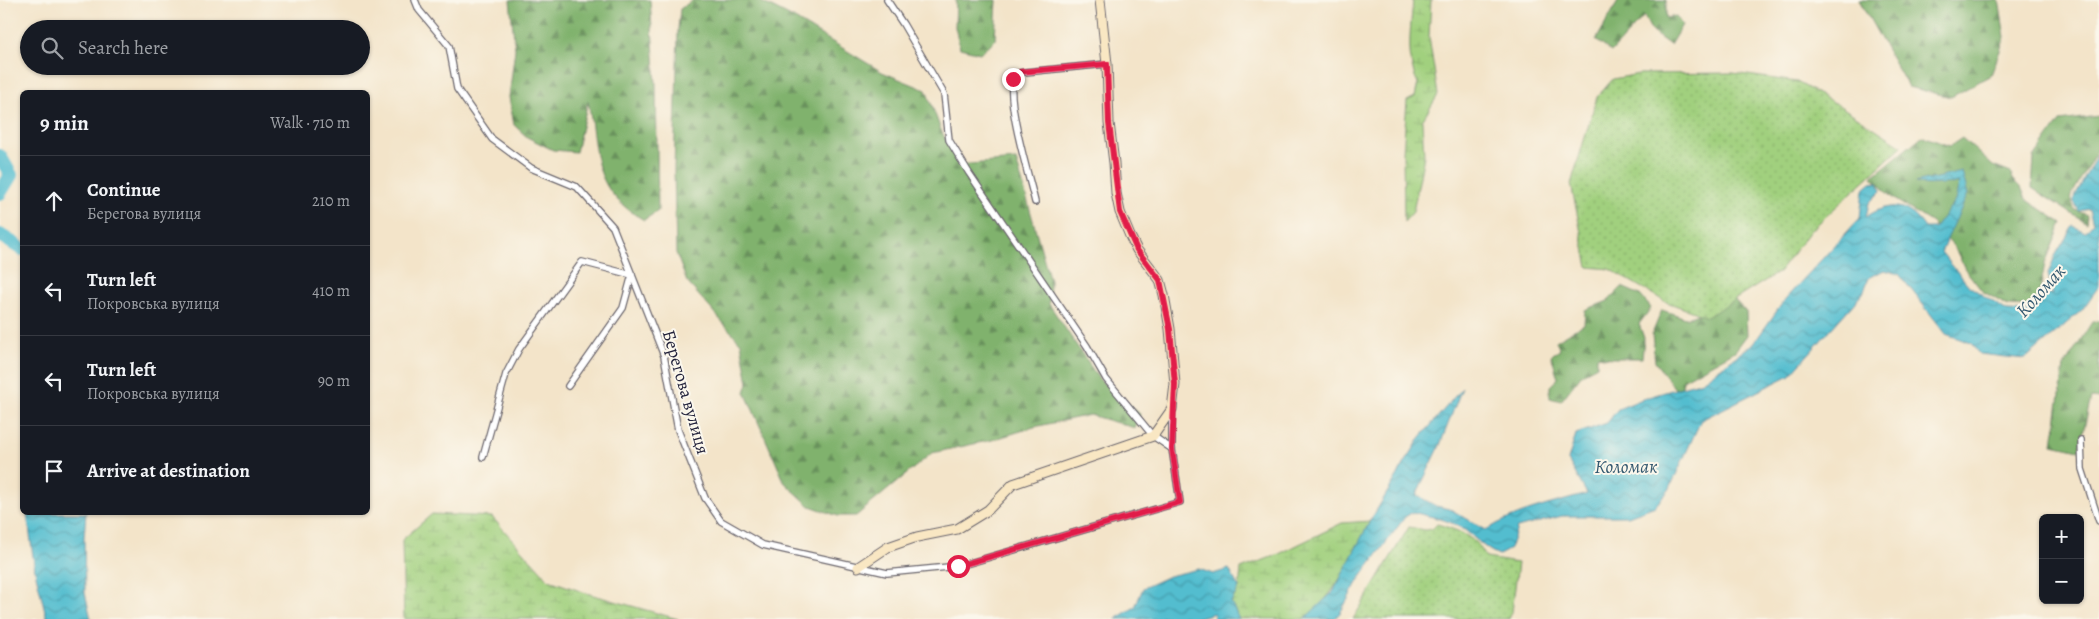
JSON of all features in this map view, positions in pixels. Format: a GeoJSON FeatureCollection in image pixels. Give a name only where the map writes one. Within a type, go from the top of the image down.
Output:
{"type":"FeatureCollection","features":[{"type":"Feature","properties":{"kind":"street","name":"Берегова вулиця"},"geometry":{"type":"LineString","coordinates":[[415,0],[419,10],[448,46],[457,89],[492,140],[531,168],[577,187],[613,226],[664,356],[681,437],[706,498],[722,520],[763,545],[858,568],[888,573],[958,566],[1180,502],[1172,449]]}},
{"type":"Feature","properties":{"kind":"street"},"geometry":{"type":"LineString","coordinates":[[887,0],[944,94],[949,140],[1106,379],[1153,436],[1172,449]]}},
{"type":"Feature","properties":{"kind":"street"},"geometry":{"type":"LineString","coordinates":[[1100,0],[1107,64],[1109,123],[1117,199],[1120,212],[1137,250],[1160,280],[1170,329],[1175,384],[1172,409],[1172,449]]}},
{"type":"Feature","properties":{"kind":"street"},"geometry":{"type":"LineString","coordinates":[[1035,202],[1016,125],[1012,92],[1013,79],[1020,72],[1107,64]]}},
{"type":"Feature","properties":{"kind":"street"},"geometry":{"type":"LineString","coordinates":[[483,457],[506,374],[519,349],[582,262],[632,275],[623,308],[568,386]]}},
{"type":"Feature","properties":{"kind":"street"},"geometry":{"type":"LineString","coordinates":[[858,568],[888,547],[917,537],[957,529],[988,510],[1013,484],[1153,436],[1172,409]]}},
{"type":"Feature","properties":{"kind":"street"},"geometry":{"type":"LineString","coordinates":[[2081,440],[2082,469],[2099,521]]}},
{"type":"Feature","properties":{"kind":"green space"},"geometry":{"type":"Polygon","coordinates":[[[510,0],[650,0],[656,84],[658,211],[644,220],[626,208],[605,183],[596,154],[588,101],[576,152],[553,150],[527,137],[514,125],[509,97],[515,49],[510,0]]]}},
{"type":"Feature","properties":{"kind":"green space"},"geometry":{"type":"Polygon","coordinates":[[[693,0],[758,0],[793,18],[882,72],[926,90],[941,130],[958,165],[1016,160],[1050,281],[1049,304],[1099,379],[1140,414],[1135,428],[1090,415],[932,453],[856,516],[838,516],[810,506],[785,483],[745,392],[748,383],[741,343],[687,282],[676,253],[674,170],[678,29],[680,9],[693,0]]]}},
{"type":"Feature","properties":{"kind":"green space"},"geometry":{"type":"Polygon","coordinates":[[[956,0],[997,0],[995,40],[980,53],[960,48],[955,27],[956,0]]]}},
{"type":"Feature","properties":{"kind":"green space"},"geometry":{"type":"Polygon","coordinates":[[[1413,0],[1431,0],[1429,37],[1438,95],[1422,121],[1424,156],[1413,212],[1404,222],[1403,152],[1407,101],[1415,97],[1418,83],[1411,64],[1410,53],[1413,0]]]}},
{"type":"Feature","properties":{"kind":"green space"},"geometry":{"type":"Polygon","coordinates":[[[1619,0],[1666,0],[1666,18],[1676,16],[1682,25],[1670,45],[1652,32],[1644,16],[1611,52],[1596,40],[1619,0]]]}},
{"type":"Feature","properties":{"kind":"green space"},"geometry":{"type":"Polygon","coordinates":[[[1859,0],[1999,0],[2005,37],[1991,75],[1951,97],[1908,87],[1859,0]]]}},
{"type":"Feature","properties":{"kind":"green space"},"geometry":{"type":"Polygon","coordinates":[[[1733,73],[1797,82],[1840,106],[1902,146],[1810,231],[1779,272],[1707,317],[1664,301],[1610,269],[1588,267],[1571,184],[1597,97],[1613,79],[1639,74],[1733,73]]]}},
{"type":"Feature","properties":{"kind":"green space"},"geometry":{"type":"Polygon","coordinates":[[[2099,116],[2099,147],[2070,198],[2075,210],[2087,215],[2086,223],[2032,188],[2034,158],[2060,121],[2099,116]]]}},
{"type":"Feature","properties":{"kind":"green space"},"geometry":{"type":"Polygon","coordinates":[[[1922,136],[1950,146],[1962,138],[1993,166],[2011,173],[2013,179],[2021,187],[2026,199],[2062,223],[2045,263],[2039,296],[2032,307],[2008,306],[1982,291],[1965,269],[1955,248],[1932,223],[1891,197],[1872,177],[1922,136]]]}},
{"type":"Feature","properties":{"kind":"green space"},"geometry":{"type":"Polygon","coordinates":[[[1622,287],[1640,295],[1651,308],[1639,324],[1644,338],[1642,358],[1597,356],[1597,366],[1582,374],[1561,401],[1550,398],[1550,386],[1558,378],[1551,355],[1560,350],[1556,341],[1584,324],[1585,310],[1608,301],[1622,287]]]}},
{"type":"Feature","properties":{"kind":"green space"},"geometry":{"type":"Polygon","coordinates":[[[1726,291],[1746,312],[1747,335],[1735,351],[1683,380],[1682,387],[1675,389],[1655,362],[1652,334],[1662,310],[1686,318],[1707,311],[1726,291]]]}},
{"type":"Feature","properties":{"kind":"green space"},"geometry":{"type":"Polygon","coordinates":[[[2099,321],[2099,399],[2091,398],[2079,450],[2053,444],[2064,366],[2092,322],[2099,321]]]}},
{"type":"Feature","properties":{"kind":"green space"},"geometry":{"type":"Polygon","coordinates":[[[432,514],[492,517],[549,580],[586,593],[678,619],[404,619],[402,540],[432,514]]]}},
{"type":"Feature","properties":{"kind":"green space"},"geometry":{"type":"Polygon","coordinates":[[[1370,521],[1335,586],[1316,609],[1304,619],[1239,619],[1231,602],[1239,588],[1241,569],[1279,554],[1342,523],[1370,521]]]}},
{"type":"Feature","properties":{"kind":"green space"},"geometry":{"type":"Polygon","coordinates":[[[1437,524],[1466,535],[1478,545],[1486,558],[1518,563],[1512,612],[1509,619],[1353,619],[1409,527],[1425,530],[1432,529],[1437,524]]]}},
{"type":"Feature","properties":{"kind":"water","name":"Коломак"},"geometry":{"type":"Polygon","coordinates":[[[2099,151],[2099,286],[2082,310],[2025,359],[1979,354],[1971,343],[1946,334],[1899,274],[1884,270],[1869,278],[1863,293],[1790,375],[1701,420],[1669,490],[1655,506],[1628,516],[1562,516],[1517,528],[1510,549],[1499,555],[1454,524],[1413,512],[1405,517],[1358,581],[1340,613],[1334,619],[1304,619],[1333,592],[1370,521],[1420,438],[1462,388],[1438,450],[1416,495],[1436,506],[1450,509],[1486,530],[1523,513],[1587,494],[1568,460],[1576,434],[1607,423],[1618,409],[1645,398],[1702,381],[1754,343],[1786,298],[1860,218],[1863,190],[1871,183],[1878,182],[1881,191],[1869,203],[1866,217],[1883,208],[1898,207],[1912,213],[1925,228],[1935,228],[1955,201],[1959,184],[1926,185],[1915,183],[1962,172],[1968,194],[1941,252],[1969,286],[2007,311],[2027,312],[2039,305],[2046,294],[2053,294],[2048,274],[2055,256],[2073,226],[2085,232],[2093,223],[2089,209],[2079,211],[2073,200],[2099,151]]]}},
{"type":"Feature","properties":{"kind":"water"},"geometry":{"type":"Polygon","coordinates":[[[27,515],[86,515],[84,537],[85,593],[91,619],[47,619],[35,571],[27,515]]]}},
{"type":"Feature","properties":{"kind":"water"},"geometry":{"type":"Polygon","coordinates":[[[1199,569],[1213,574],[1229,569],[1239,588],[1231,602],[1239,619],[1214,619],[1214,613],[1193,619],[1115,619],[1135,607],[1143,588],[1169,576],[1199,569]]]}},
{"type":"Feature","properties":{"kind":"waterway","name":"Коломак"},"geometry":{"type":"LineString","coordinates":[[0,156],[11,175],[0,193]]}},
{"type":"Feature","properties":{"kind":"waterway","name":"Коломак"},"geometry":{"type":"LineString","coordinates":[[0,235],[20,248]]}},
{"type":"Feature","properties":{"kind":"route"},"geometry":{"type":"LineString","coordinates":[[958,566],[1180,502],[1172,449],[1172,409],[1175,384],[1170,329],[1160,280],[1137,250],[1120,212],[1116,192],[1109,123],[1107,64],[1020,72],[1013,79]]}}]}
